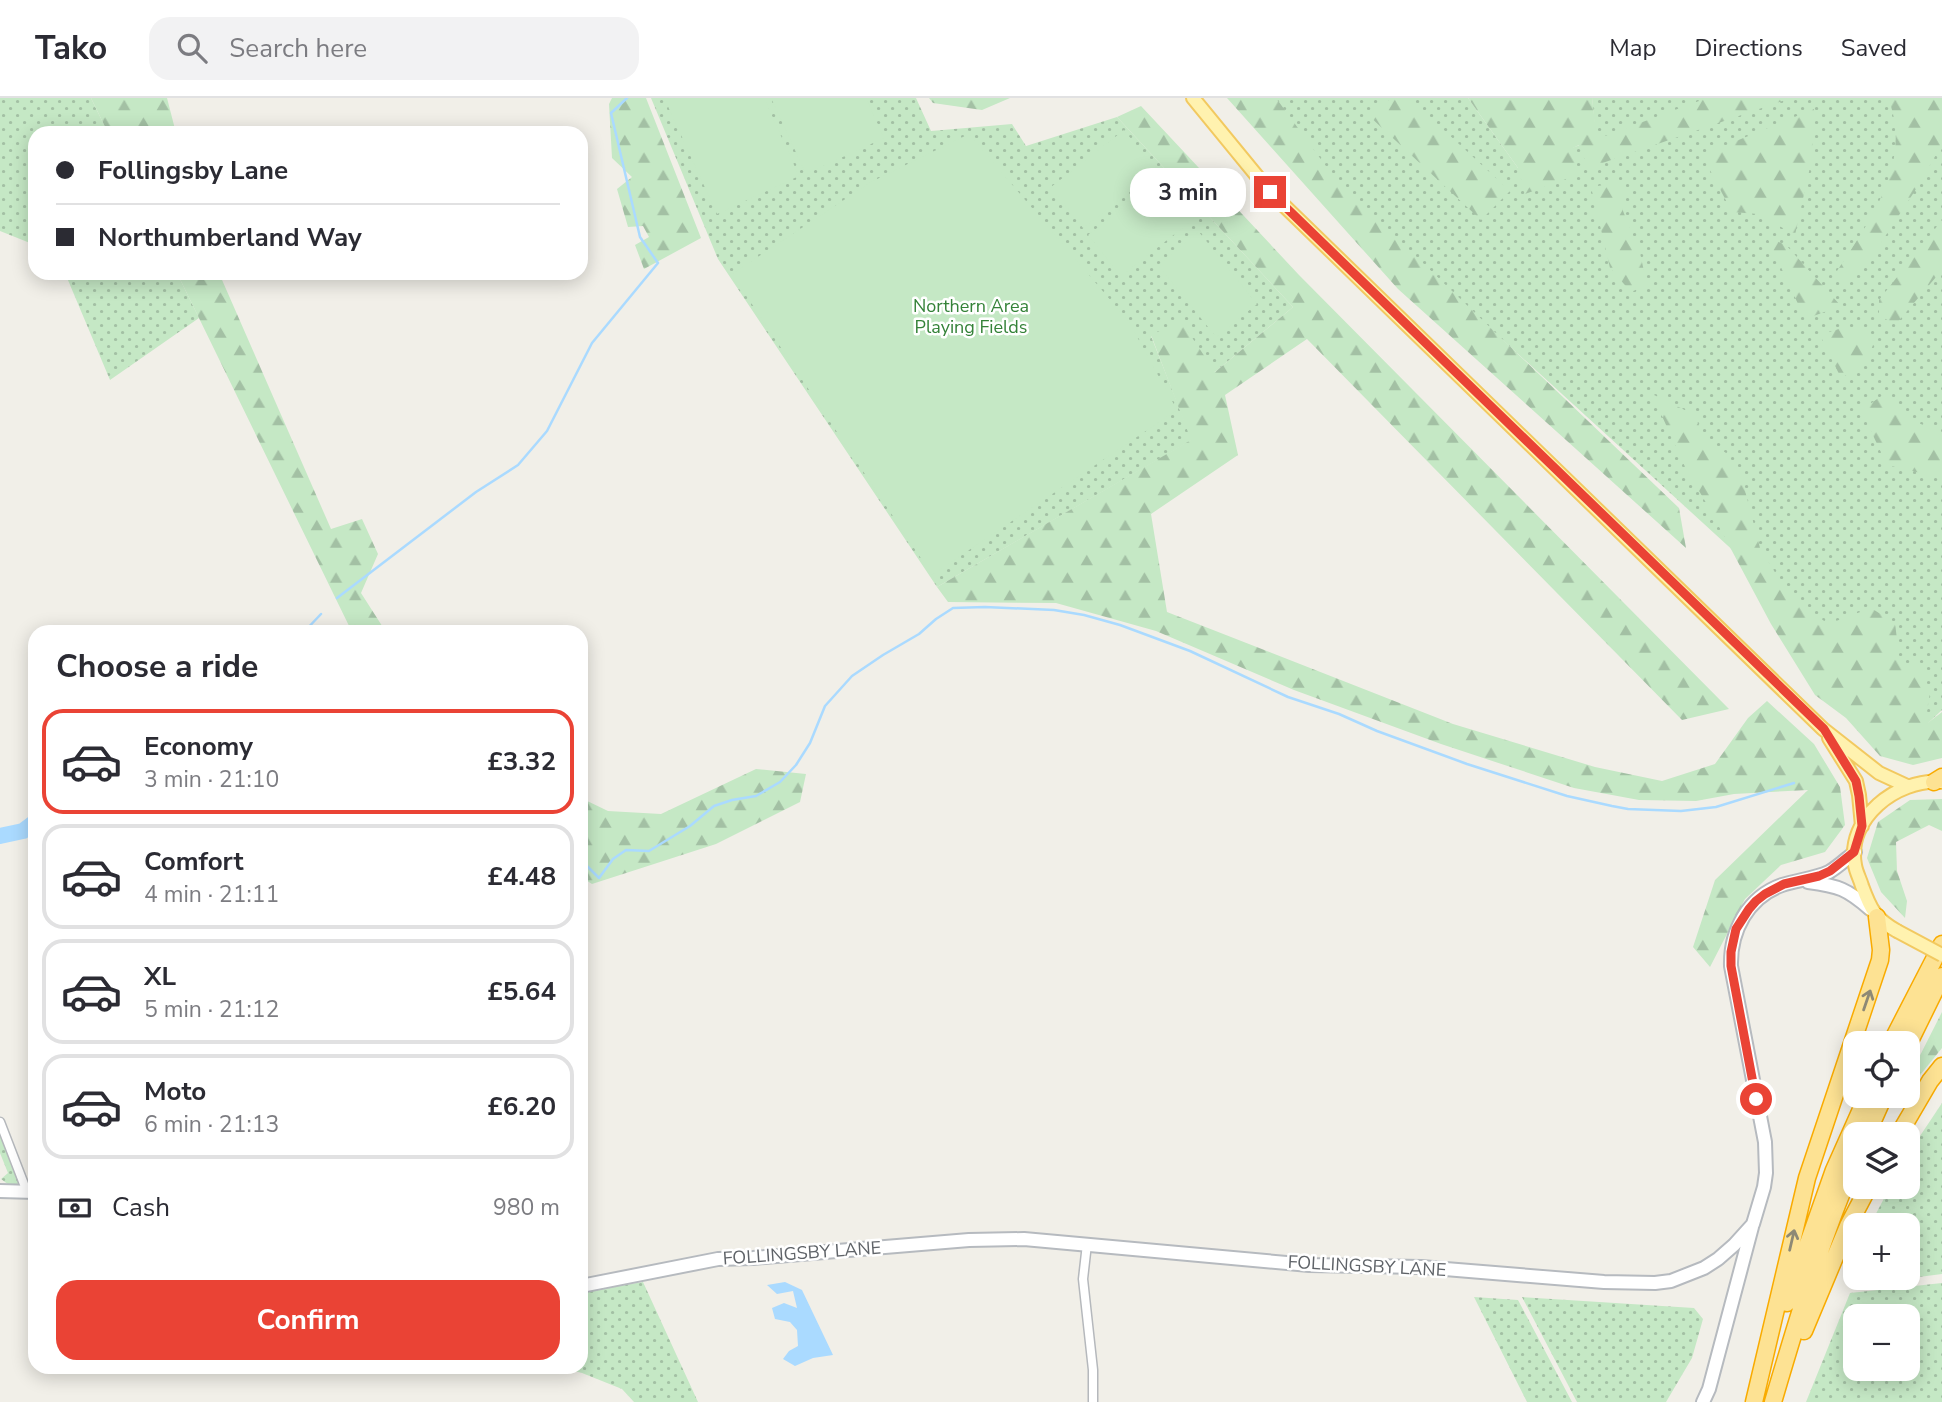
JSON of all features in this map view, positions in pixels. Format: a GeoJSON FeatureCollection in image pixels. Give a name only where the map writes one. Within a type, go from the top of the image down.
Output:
{"type":"FeatureCollection","features":[{"type":"Feature","properties":{"kind":"highway"},"geometry":{"type":"LineString","coordinates":[[1755,1402],[1807,1178],[1880,960],[1881,950],[1874,913]]}},
{"type":"Feature","properties":{"kind":"highway"},"geometry":{"type":"LineString","coordinates":[[1897,1031],[1942,944]]}},
{"type":"Feature","properties":{"kind":"highway"},"geometry":{"type":"LineString","coordinates":[[1915,1031],[1942,976]]}},
{"type":"Feature","properties":{"kind":"highway"},"geometry":{"type":"LineString","coordinates":[[1906,1122],[1942,1066]]}},
{"type":"Feature","properties":{"kind":"highway"},"geometry":{"type":"LineString","coordinates":[[1755,1402],[1792,1286],[1834,1170],[1862,1108]]}},
{"type":"Feature","properties":{"kind":"highway"},"geometry":{"type":"LineString","coordinates":[[1774,1402],[1794,1330],[1843,1192]]}},
{"type":"Feature","properties":{"kind":"highway"},"geometry":{"type":"LineString","coordinates":[[1774,1402],[1862,1199]]}},
{"type":"Feature","properties":{"kind":"main road"},"geometry":{"type":"LineString","coordinates":[[1193,98],[1270,192],[1824,729],[1879,773],[1907,786]]}},
{"type":"Feature","properties":{"kind":"main road"},"geometry":{"type":"LineString","coordinates":[[1824,729],[1856,781],[1862,826]]}},
{"type":"Feature","properties":{"kind":"main road"},"geometry":{"type":"LineString","coordinates":[[1939,780],[1907,786],[1883,800],[1862,826],[1854,852],[1855,865],[1874,913],[1897,931],[1942,955]]}},
{"type":"Feature","properties":{"kind":"street","name":"FOLLINGSBY LANE"},"geometry":{"type":"LineString","coordinates":[[588,1285],[718,1259],[969,1240],[1087,1244],[1309,1265],[1422,1268],[1590,1282],[1671,1281],[1703,1268],[1729,1250],[1753,1224],[1764,1187],[1766,1154],[1731,966],[1736,929],[1756,901],[1774,888],[1830,871],[1854,852]]}},
{"type":"Feature","properties":{"kind":"street","name":"FOLLINGSBY LANE"},"geometry":{"type":"LineString","coordinates":[[1801,881],[1830,884],[1844,889],[1874,913]]}},
{"type":"Feature","properties":{"kind":"street"},"geometry":{"type":"LineString","coordinates":[[0,1122],[28,1185]]}},
{"type":"Feature","properties":{"kind":"street"},"geometry":{"type":"LineString","coordinates":[[0,1191],[28,1192]]}},
{"type":"Feature","properties":{"kind":"street"},"geometry":{"type":"LineString","coordinates":[[1703,1402],[1709,1389],[1753,1224]]}},
{"type":"Feature","properties":{"kind":"street"},"geometry":{"type":"LineString","coordinates":[[1087,1244],[1083,1279],[1093,1370],[1093,1402]]}},
{"type":"Feature","properties":{"kind":"green space"},"geometry":{"type":"Polygon","coordinates":[[[0,98],[91,98],[105,126],[28,126],[28,242],[0,231],[0,98]]]}},
{"type":"Feature","properties":{"kind":"green space"},"geometry":{"type":"Polygon","coordinates":[[[91,98],[167,98],[174,126],[105,126],[91,98]]]}},
{"type":"Feature","properties":{"kind":"green space"},"geometry":{"type":"Polygon","coordinates":[[[612,98],[646,98],[701,238],[644,269],[635,245],[649,237],[643,226],[628,227],[617,189],[632,177],[612,158],[609,104],[612,98]]]}},
{"type":"Feature","properties":{"kind":"green space","name":"Northern Area Playing Fields"},"geometry":{"type":"Polygon","coordinates":[[[651,98],[916,98],[931,131],[1012,124],[1026,146],[1117,117],[1293,307],[1215,372],[1151,336],[1192,440],[937,587],[718,259],[651,98]]]}},
{"type":"Feature","properties":{"kind":"green space"},"geometry":{"type":"Polygon","coordinates":[[[675,98],[764,98],[799,176],[717,214],[666,102],[675,98]]]}},
{"type":"Feature","properties":{"kind":"green space"},"geometry":{"type":"Polygon","coordinates":[[[771,98],[866,98],[884,138],[806,174],[771,98]]]}},
{"type":"Feature","properties":{"kind":"green space"},"geometry":{"type":"Polygon","coordinates":[[[929,98],[1010,98],[982,110],[933,103],[929,98]]]}},
{"type":"Feature","properties":{"kind":"green space"},"geometry":{"type":"Polygon","coordinates":[[[1227,98],[1276,98],[1336,180],[1679,508],[1686,548],[1398,289],[1227,98]]]}},
{"type":"Feature","properties":{"kind":"green space"},"geometry":{"type":"Polygon","coordinates":[[[1261,98],[1468,98],[1518,168],[1596,139],[1592,98],[1942,98],[1942,710],[1925,726],[1306,160],[1261,98]]]}},
{"type":"Feature","properties":{"kind":"green space"},"geometry":{"type":"Polygon","coordinates":[[[1392,98],[1409,98],[1510,191],[1481,220],[1367,114],[1392,98]]]}},
{"type":"Feature","properties":{"kind":"green space"},"geometry":{"type":"Polygon","coordinates":[[[1468,98],[1592,98],[1597,139],[1707,98],[1791,98],[1588,168],[1579,145],[1571,149],[1580,174],[1525,194],[1518,168],[1468,98]]]}},
{"type":"Feature","properties":{"kind":"green space"},"geometry":{"type":"Polygon","coordinates":[[[1888,98],[1942,98],[1942,144],[1873,255],[1851,279],[1840,282],[1835,274],[1874,213],[1892,169],[1895,122],[1888,98]]]}},
{"type":"Feature","properties":{"kind":"green space"},"geometry":{"type":"Polygon","coordinates":[[[1141,106],[1299,275],[1729,709],[1682,720],[1307,339],[1225,395],[1238,455],[1151,514],[1167,612],[1453,724],[1595,767],[1662,781],[1715,764],[1748,718],[1767,701],[1814,744],[1840,787],[1845,825],[1825,852],[1781,865],[1745,899],[1710,967],[1693,947],[1715,880],[1808,790],[1734,794],[1696,801],[1639,800],[1574,788],[1441,744],[1294,690],[1156,631],[1056,603],[948,602],[937,587],[1191,440],[1151,335],[1181,321],[1215,372],[1293,307],[1117,117],[1141,106]]]}},
{"type":"Feature","properties":{"kind":"green space"},"geometry":{"type":"Polygon","coordinates":[[[1814,109],[1812,158],[1795,235],[1758,214],[1732,212],[1702,155],[1814,109]]]}},
{"type":"Feature","properties":{"kind":"green space"},"geometry":{"type":"Polygon","coordinates":[[[1124,130],[1157,171],[1083,228],[1051,187],[1124,130]]]}},
{"type":"Feature","properties":{"kind":"green space"},"geometry":{"type":"Polygon","coordinates":[[[969,134],[1129,322],[1177,410],[932,575],[732,274],[871,182],[969,134]]]}},
{"type":"Feature","properties":{"kind":"green space"},"geometry":{"type":"Polygon","coordinates":[[[1162,178],[1194,219],[1121,276],[1088,235],[1162,178]]]}},
{"type":"Feature","properties":{"kind":"green space"},"geometry":{"type":"Polygon","coordinates":[[[1623,182],[1623,211],[1640,253],[1647,285],[1631,292],[1610,268],[1591,187],[1623,182]]]}},
{"type":"Feature","properties":{"kind":"green space"},"geometry":{"type":"Polygon","coordinates":[[[1942,220],[1942,270],[1896,324],[1879,316],[1879,300],[1942,220]]]}},
{"type":"Feature","properties":{"kind":"green space"},"geometry":{"type":"Polygon","coordinates":[[[1199,232],[1257,304],[1216,337],[1158,265],[1199,232]]]}},
{"type":"Feature","properties":{"kind":"green space"},"geometry":{"type":"Polygon","coordinates":[[[1767,237],[1786,245],[1841,306],[1805,319],[1767,237]]]}},
{"type":"Feature","properties":{"kind":"green space"},"geometry":{"type":"Polygon","coordinates":[[[68,280],[180,280],[199,318],[110,380],[68,280]]]}},
{"type":"Feature","properties":{"kind":"green space"},"geometry":{"type":"Polygon","coordinates":[[[180,280],[222,280],[331,529],[362,519],[378,554],[361,593],[382,625],[349,625],[180,280]]]}},
{"type":"Feature","properties":{"kind":"green space"},"geometry":{"type":"Polygon","coordinates":[[[1845,327],[1865,332],[1873,345],[1865,365],[1841,378],[1820,335],[1845,327]]]}},
{"type":"Feature","properties":{"kind":"green space"},"geometry":{"type":"Polygon","coordinates":[[[1886,393],[1904,416],[1942,434],[1942,478],[1887,465],[1861,410],[1886,393]]]}},
{"type":"Feature","properties":{"kind":"green space"},"geometry":{"type":"Polygon","coordinates":[[[1652,394],[1695,415],[1703,437],[1726,453],[1742,479],[1760,548],[1787,592],[1828,624],[1871,608],[1895,623],[1900,664],[1920,663],[1930,692],[1925,725],[1942,712],[1942,758],[1913,765],[1880,756],[1846,718],[1815,695],[1771,624],[1686,469],[1652,394]]]}},
{"type":"Feature","properties":{"kind":"green space"},"geometry":{"type":"Polygon","coordinates":[[[756,769],[806,774],[800,802],[716,844],[592,884],[588,881],[588,801],[608,811],[661,814],[756,769]]]}},
{"type":"Feature","properties":{"kind":"green space"},"geometry":{"type":"Polygon","coordinates":[[[1942,799],[1942,831],[1929,825],[1896,842],[1897,871],[1907,901],[1905,918],[1881,892],[1867,858],[1878,822],[1910,800],[1942,799]]]}},
{"type":"Feature","properties":{"kind":"green space"},"geometry":{"type":"Polygon","coordinates":[[[1942,1012],[1942,1048],[1920,1075],[1920,1055],[1942,1012]]]}},
{"type":"Feature","properties":{"kind":"green space"},"geometry":{"type":"Polygon","coordinates":[[[1942,1103],[1942,1274],[1920,1277],[1920,1213],[1876,1213],[1884,1199],[1920,1199],[1920,1136],[1942,1103]]]}},
{"type":"Feature","properties":{"kind":"green space"},"geometry":{"type":"Polygon","coordinates":[[[0,1128],[19,1178],[18,1184],[9,1185],[1,1179],[8,1173],[0,1153],[0,1128]]]}},
{"type":"Feature","properties":{"kind":"green space"},"geometry":{"type":"Polygon","coordinates":[[[643,1282],[698,1402],[634,1402],[622,1389],[584,1374],[588,1374],[588,1291],[643,1282]]]}},
{"type":"Feature","properties":{"kind":"green space"},"geometry":{"type":"Polygon","coordinates":[[[1942,1283],[1942,1402],[1806,1402],[1843,1310],[1843,1381],[1920,1381],[1920,1304],[1846,1304],[1850,1293],[1920,1290],[1920,1285],[1942,1283]]]}},
{"type":"Feature","properties":{"kind":"green space"},"geometry":{"type":"Polygon","coordinates":[[[1474,1297],[1518,1300],[1572,1402],[1527,1402],[1474,1297]]]}},
{"type":"Feature","properties":{"kind":"green space"},"geometry":{"type":"Polygon","coordinates":[[[1522,1297],[1694,1308],[1703,1319],[1692,1358],[1666,1402],[1577,1402],[1522,1297]]]}},
{"type":"Feature","properties":{"kind":"water"},"geometry":{"type":"Polygon","coordinates":[[[785,1282],[802,1290],[833,1355],[813,1358],[795,1366],[783,1359],[789,1351],[798,1346],[797,1330],[790,1322],[775,1319],[772,1308],[784,1303],[797,1308],[793,1291],[777,1294],[767,1285],[785,1282]]]}},
{"type":"Feature","properties":{"kind":"waterway"},"geometry":{"type":"LineString","coordinates":[[337,598],[476,492],[518,465],[547,431],[592,343],[658,263],[640,237],[611,113],[627,98]]}},
{"type":"Feature","properties":{"kind":"waterway"},"geometry":{"type":"LineString","coordinates":[[588,867],[599,878],[613,859],[626,850],[649,851],[690,826],[714,806],[756,796],[780,782],[796,765],[810,743],[825,706],[852,676],[919,634],[953,608],[1054,610],[1120,625],[1190,651],[1288,697],[1339,714],[1377,731],[1567,796],[1612,806],[1681,811],[1716,807],[1794,783]]}},
{"type":"Feature","properties":{"kind":"waterway"},"geometry":{"type":"LineString","coordinates":[[311,625],[321,614]]}},
{"type":"Feature","properties":{"kind":"waterway"},"geometry":{"type":"LineString","coordinates":[[0,836],[28,827]]}},
{"type":"Feature","properties":{"kind":"route"},"geometry":{"type":"LineString","coordinates":[[1270,192],[1824,729],[1856,781],[1862,826],[1854,852],[1819,876],[1774,888],[1756,901],[1736,929],[1731,966],[1756,1099]]}}]}
